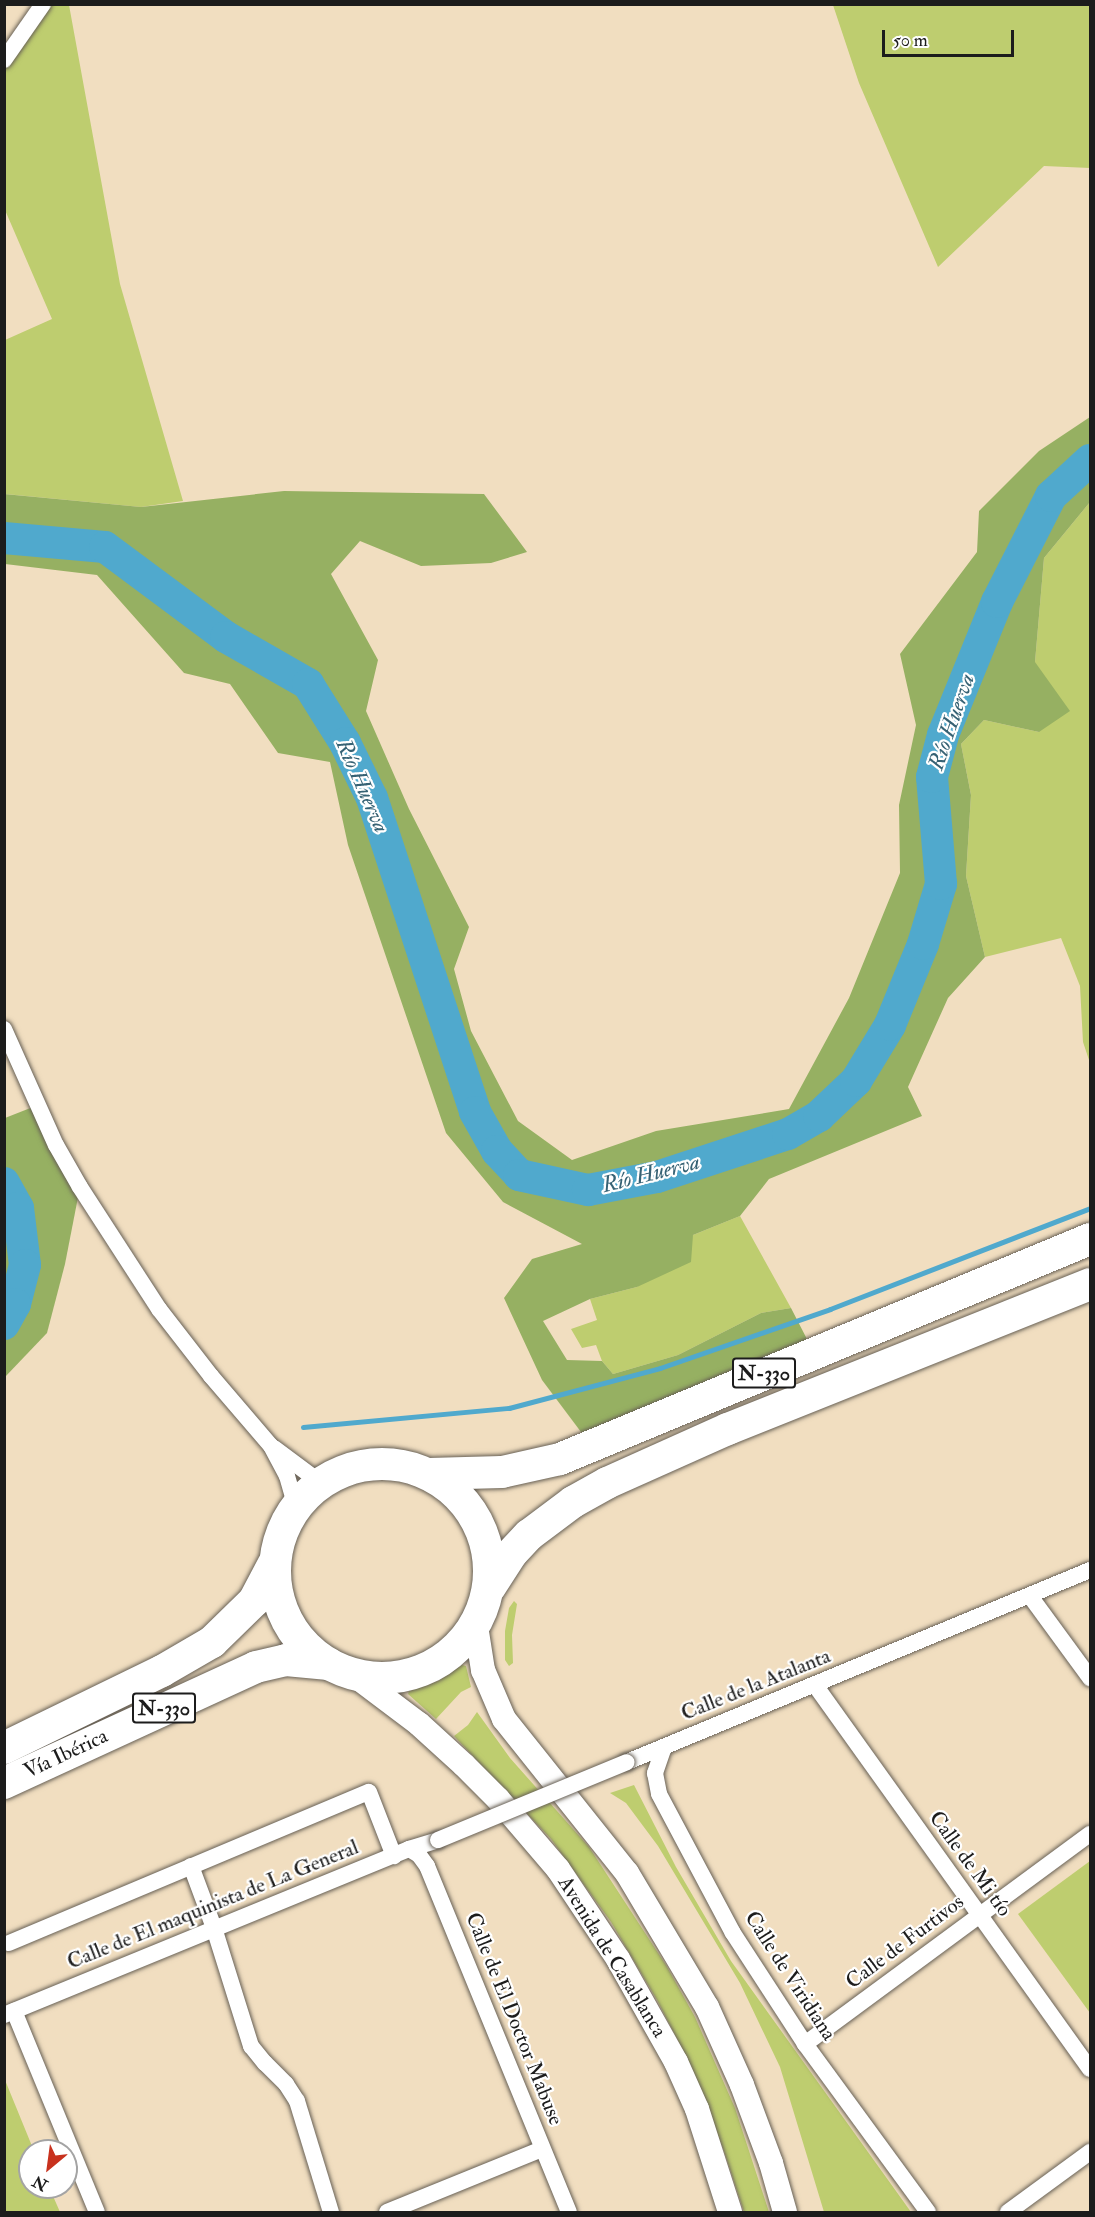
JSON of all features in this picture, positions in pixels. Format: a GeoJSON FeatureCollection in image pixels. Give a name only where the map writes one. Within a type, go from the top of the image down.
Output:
{"type":"FeatureCollection","features":[{"type":"Feature","properties":{"kind":"highway","name":"N-330"},"geometry":{"type":"LineString","coordinates":[[1090,1239],[560,1459],[502,1472],[429,1474],[394,1465],[367,1465],[337,1474],[321,1483],[296,1508],[279,1541],[273,1566],[277,1597],[285,1618],[304,1644],[340,1668],[368,1677],[390,1677],[412,1673],[433,1665],[453,1650],[476,1626],[490,1587],[512,1553],[529,1535],[573,1503],[607,1483],[728,1429],[1090,1284]]}},
{"type":"Feature","properties":{"kind":"highway","name":"N-330"},"geometry":{"type":"LineString","coordinates":[[429,1474],[460,1496],[475,1517],[485,1540],[490,1587]]}},
{"type":"Feature","properties":{"kind":"highway","name":"Vía Ibérica"},"geometry":{"type":"LineString","coordinates":[[4,1748],[152,1677],[212,1642],[254,1601],[273,1566]]}},
{"type":"Feature","properties":{"kind":"highway","name":"Vía Ibérica"},"geometry":{"type":"LineString","coordinates":[[4,1783],[256,1667],[286,1660],[340,1668]]}},
{"type":"Feature","properties":{"kind":"main road"},"geometry":{"type":"LineString","coordinates":[[476,1626],[485,1677],[504,1719],[627,1873],[707,2007],[742,2085],[771,2163],[785,2212]]}},
{"type":"Feature","properties":{"kind":"main road","name":"Avenida de Casablanca"},"geometry":{"type":"LineString","coordinates":[[340,1668],[425,1729],[498,1799],[558,1869],[618,1959],[676,2062],[697,2109],[730,2212]]}},
{"type":"Feature","properties":{"kind":"street"},"geometry":{"type":"LineString","coordinates":[[4,60],[43,4]]}},
{"type":"Feature","properties":{"kind":"street"},"geometry":{"type":"LineString","coordinates":[[4,1029],[56,1145],[124,1258],[188,1348],[271,1446],[287,1476],[296,1508]]}},
{"type":"Feature","properties":{"kind":"street"},"geometry":{"type":"LineString","coordinates":[[271,1446],[321,1483]]}},
{"type":"Feature","properties":{"kind":"street","name":"Calle de la Atalanta"},"geometry":{"type":"LineString","coordinates":[[438,1840],[815,1686],[1090,1570]]}},
{"type":"Feature","properties":{"kind":"street"},"geometry":{"type":"LineString","coordinates":[[1030,1596],[1090,1678]]}},
{"type":"Feature","properties":{"kind":"street","name":"Calle de Mi tío"},"geometry":{"type":"LineString","coordinates":[[815,1686],[1090,2068]]}},
{"type":"Feature","properties":{"kind":"street","name":"Calle de Viridiana"},"geometry":{"type":"LineString","coordinates":[[664,1747],[655,1773],[659,1794],[734,1933],[805,2044],[928,2212]]}},
{"type":"Feature","properties":{"kind":"street"},"geometry":{"type":"LineString","coordinates":[[9,1943],[369,1792],[401,1853]]}},
{"type":"Feature","properties":{"kind":"street","name":"Calle de Furtivos"},"geometry":{"type":"LineString","coordinates":[[805,2044],[1090,1834]]}},
{"type":"Feature","properties":{"kind":"street","name":"Calle de El maquinista de La General"},"geometry":{"type":"LineString","coordinates":[[9,2013],[214,1928],[438,1840]]}},
{"type":"Feature","properties":{"kind":"street","name":"Calle de El Doctor Mabuse"},"geometry":{"type":"LineString","coordinates":[[401,1853],[419,1855],[427,1866],[569,2212]]}},
{"type":"Feature","properties":{"kind":"street"},"geometry":{"type":"LineString","coordinates":[[191,1866],[214,1928],[251,2046],[286,2084],[297,2101],[331,2212]]}},
{"type":"Feature","properties":{"kind":"street"},"geometry":{"type":"LineString","coordinates":[[9,2013],[97,2212]]}},
{"type":"Feature","properties":{"kind":"street"},"geometry":{"type":"LineString","coordinates":[[387,2212],[542,2149]]}},
{"type":"Feature","properties":{"kind":"street"},"geometry":{"type":"LineString","coordinates":[[1008,2212],[1090,2152]]}},
{"type":"Feature","properties":{"kind":"green space"},"geometry":{"type":"Polygon","coordinates":[[[43,5],[69,5],[120,284],[183,501],[141,507],[5,494],[5,340],[52,319],[5,210],[4,60],[43,5]]]}},
{"type":"Feature","properties":{"kind":"green space"},"geometry":{"type":"Polygon","coordinates":[[[833,5],[1090,5],[1090,168],[1044,166],[938,267],[859,83],[833,5]]]}},
{"type":"Feature","properties":{"kind":"green space"},"geometry":{"type":"Polygon","coordinates":[[[1090,417],[1090,502],[1044,558],[1035,662],[1070,711],[1039,732],[984,720],[961,744],[971,795],[966,876],[985,957],[948,998],[908,1087],[922,1116],[769,1179],[740,1216],[693,1235],[691,1262],[637,1287],[590,1299],[543,1321],[567,1360],[602,1361],[613,1374],[678,1355],[761,1313],[791,1308],[810,1345],[587,1440],[542,1380],[504,1298],[532,1259],[582,1244],[503,1202],[446,1133],[348,845],[330,762],[278,753],[230,684],[184,673],[97,575],[5,564],[4,494],[141,507],[284,491],[484,494],[527,552],[491,563],[421,566],[360,541],[331,574],[378,660],[366,711],[409,809],[469,927],[454,969],[471,1031],[518,1121],[572,1160],[656,1131],[789,1109],[849,998],[900,873],[899,805],[916,725],[900,654],[977,552],[979,511],[1039,451],[1090,417]]]}},
{"type":"Feature","properties":{"kind":"green space"},"geometry":{"type":"Polygon","coordinates":[[[1090,502],[1090,1063],[1083,1042],[1080,986],[1061,938],[985,957],[966,876],[971,795],[961,744],[984,720],[1039,732],[1035,662],[1044,558],[1090,502]]]}},
{"type":"Feature","properties":{"kind":"green space"},"geometry":{"type":"Polygon","coordinates":[[[38,1105],[80,1187],[65,1264],[47,1333],[5,1377],[5,1118],[38,1105]]]}},
{"type":"Feature","properties":{"kind":"green space"},"geometry":{"type":"Polygon","coordinates":[[[740,1216],[791,1308],[761,1313],[678,1355],[613,1374],[602,1361],[596,1345],[582,1348],[571,1329],[597,1320],[590,1299],[637,1287],[693,1235],[740,1216]]]}},
{"type":"Feature","properties":{"kind":"green space"},"geometry":{"type":"Polygon","coordinates":[[[514,1601],[517,1604],[512,1635],[513,1663],[509,1666],[505,1660],[505,1631],[509,1608],[514,1601]]]}},
{"type":"Feature","properties":{"kind":"green space"},"geometry":{"type":"Polygon","coordinates":[[[462,1665],[466,1666],[471,1687],[461,1692],[436,1719],[408,1694],[409,1691],[438,1681],[462,1665]]]}},
{"type":"Feature","properties":{"kind":"green space"},"geometry":{"type":"Polygon","coordinates":[[[477,1712],[510,1758],[589,1847],[666,1965],[695,2017],[735,2108],[769,2212],[744,2212],[724,2151],[688,2060],[657,2000],[611,1922],[551,1839],[454,1736],[468,1725],[477,1712]]]}},
{"type":"Feature","properties":{"kind":"green space"},"geometry":{"type":"Polygon","coordinates":[[[634,1785],[676,1867],[731,1961],[911,2212],[824,2212],[780,2067],[740,1983],[658,1846],[626,1803],[610,1793],[634,1785]]]}},
{"type":"Feature","properties":{"kind":"green space"},"geometry":{"type":"Polygon","coordinates":[[[1090,1861],[1090,2013],[1018,1914],[1090,1861]]]}},
{"type":"Feature","properties":{"kind":"green space"},"geometry":{"type":"Polygon","coordinates":[[[5,2080],[29,2139],[18,2139],[18,2199],[54,2199],[60,2212],[5,2212],[5,2080]]]}},
{"type":"Feature","properties":{"kind":"waterway","name":"Río Huerva"},"geometry":{"type":"LineString","coordinates":[[4,538],[105,547],[226,637],[308,684],[345,743],[372,798],[475,1112],[497,1151],[519,1175],[588,1190],[657,1177],[788,1134],[819,1116],[856,1081],[890,1025],[923,944],[941,884],[932,777],[943,735],[997,602],[1051,496],[1090,460]]}},
{"type":"Feature","properties":{"kind":"waterway","name":"Río Huerva"},"geometry":{"type":"LineString","coordinates":[[4,1183],[18,1208],[25,1265],[15,1304],[4,1324]]}},
{"type":"Feature","properties":{"kind":"waterway"},"geometry":{"type":"LineString","coordinates":[[303,1427],[509,1408],[660,1368],[830,1309],[1090,1208]]}}]}
